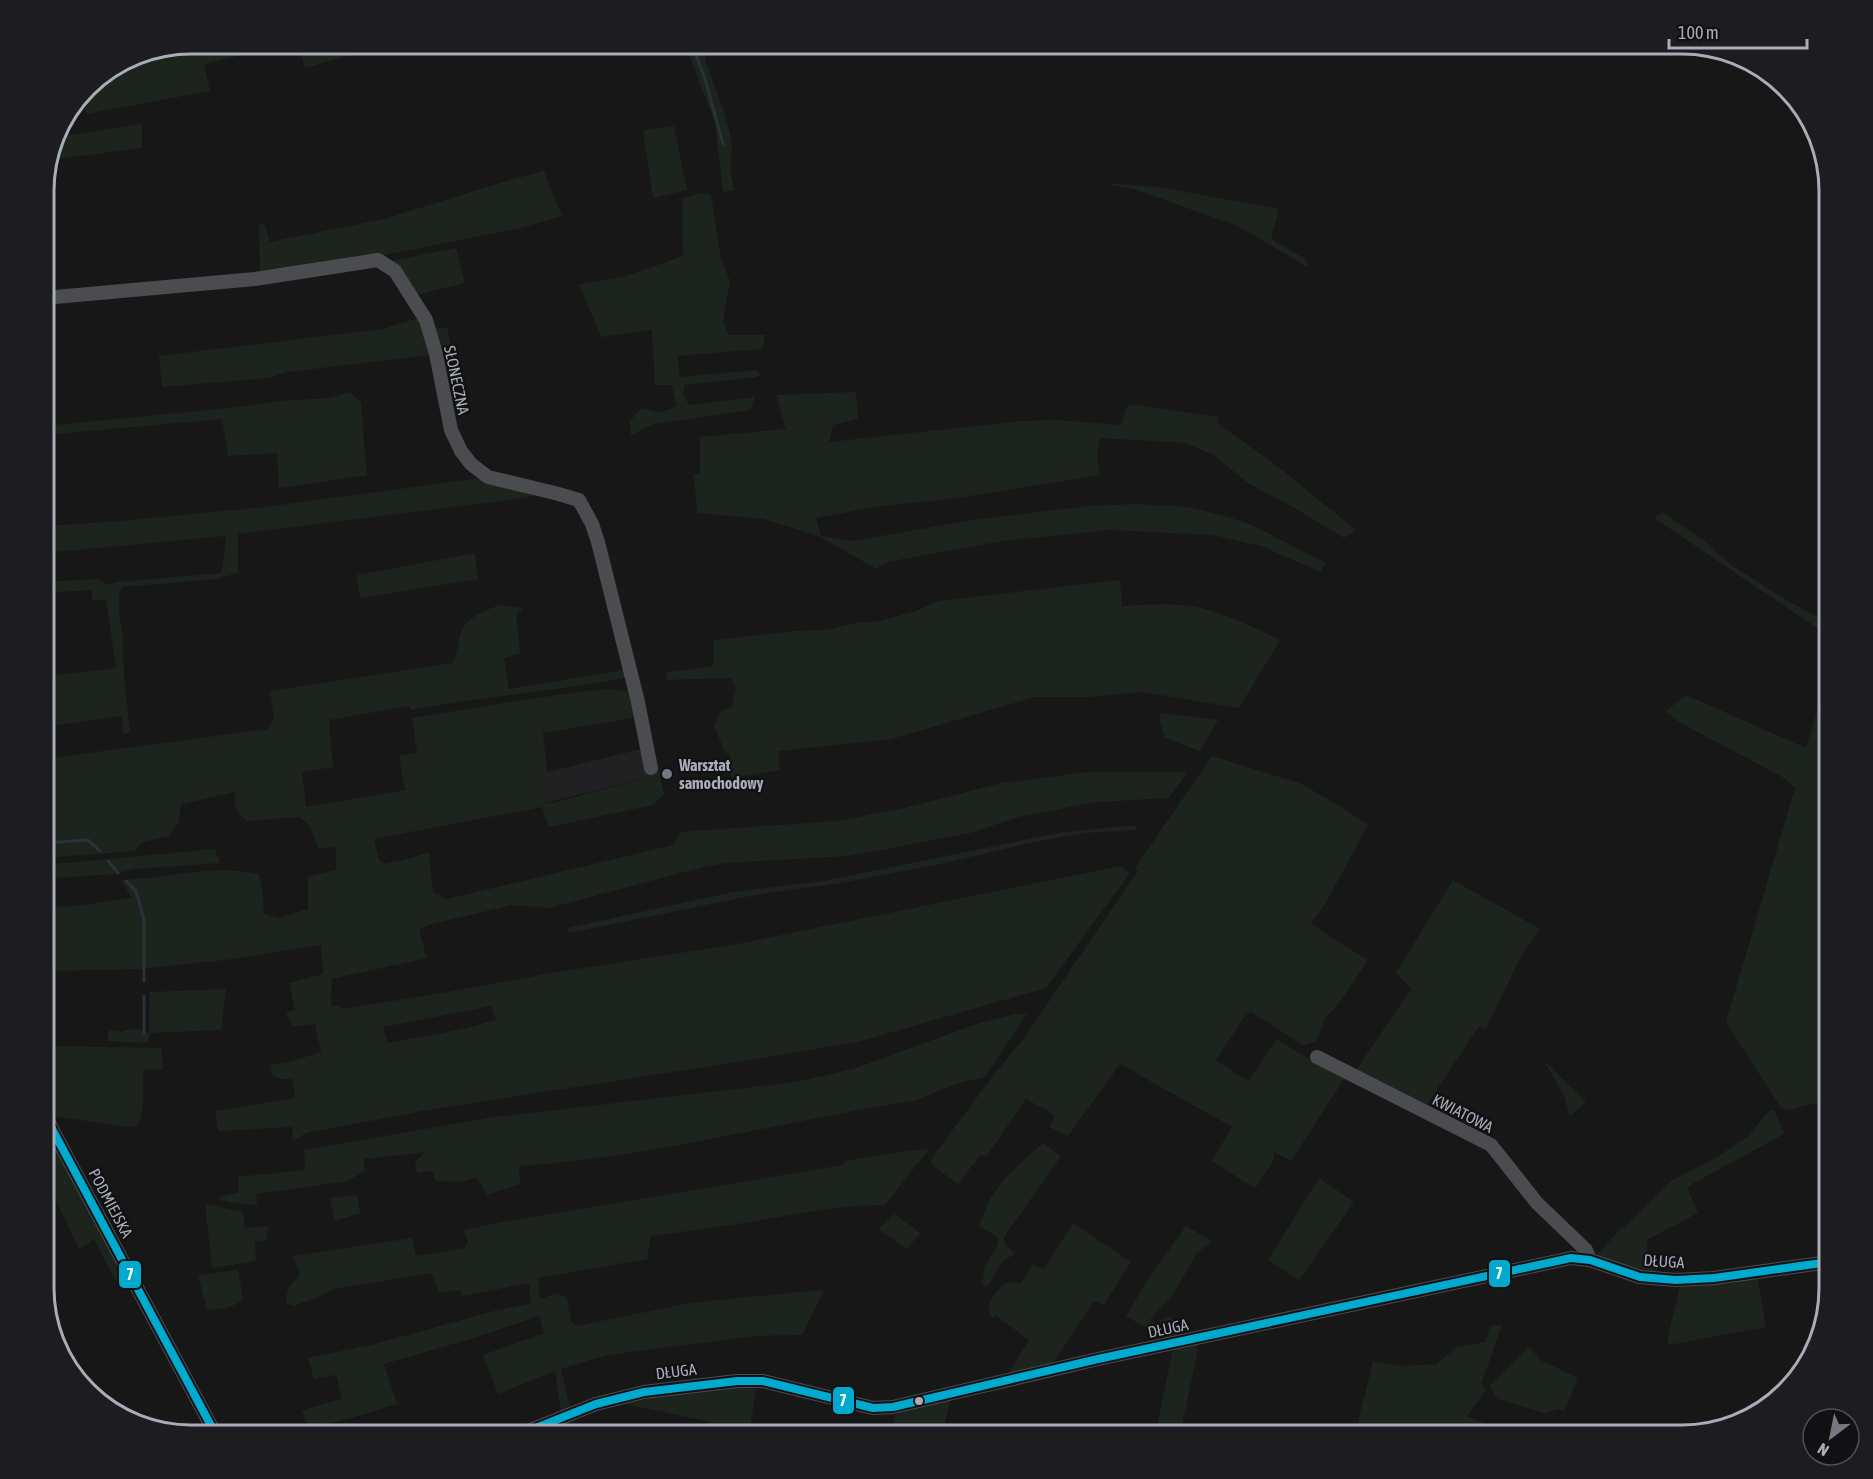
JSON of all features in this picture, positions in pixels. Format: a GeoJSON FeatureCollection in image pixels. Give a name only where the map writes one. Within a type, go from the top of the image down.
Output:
{"type":"FeatureCollection","features":[{"type":"Feature","properties":{"kind":"street","name":"SŁONECZNA"},"geometry":{"type":"LineString","coordinates":[[54,297],[255,279],[378,261],[395,272],[426,320],[436,354],[451,430],[461,451],[471,464],[488,477],[579,500],[592,524],[636,691],[651,768]]}},
{"type":"Feature","properties":{"kind":"street","name":"KWIATOWA"},"geometry":{"type":"LineString","coordinates":[[1317,1057],[1491,1145],[1537,1203],[1586,1250],[1590,1260]]}},
{"type":"Feature","properties":{"kind":"street","name":"PODMIEJSKA"},"geometry":{"type":"LineString","coordinates":[[54,1133],[210,1425]]}},
{"type":"Feature","properties":{"kind":"street","name":"DŁUGA"},"geometry":{"type":"LineString","coordinates":[[545,1425],[596,1404],[644,1392],[737,1381],[763,1381],[873,1407],[893,1407],[1098,1359],[1571,1258],[1590,1260],[1640,1277],[1676,1280],[1714,1278],[1819,1264]]}},
{"type":"Feature","properties":{"kind":"shaded area"},"geometry":{"type":"Polygon","coordinates":[[[246,54],[204,64],[210,91],[86,114],[84,106],[94,94],[115,77],[139,64],[173,55],[246,54]]]}},
{"type":"Feature","properties":{"kind":"shaded area"},"geometry":{"type":"Polygon","coordinates":[[[302,54],[355,54],[305,68],[302,54]]]}},
{"type":"Feature","properties":{"kind":"shaded area"},"geometry":{"type":"Polygon","coordinates":[[[689,54],[706,54],[705,60],[732,142],[730,171],[734,190],[723,192],[715,123],[689,54]]]}},
{"type":"Feature","properties":{"kind":"shaded area"},"geometry":{"type":"Polygon","coordinates":[[[142,124],[142,148],[58,159],[66,136],[142,124]]]}},
{"type":"Feature","properties":{"kind":"shaded area"},"geometry":{"type":"Polygon","coordinates":[[[674,126],[687,190],[653,198],[643,130],[674,126]]]}},
{"type":"Feature","properties":{"kind":"shaded area"},"geometry":{"type":"Polygon","coordinates":[[[544,171],[562,216],[520,228],[375,257],[260,275],[259,223],[265,225],[270,242],[384,219],[544,171]]]}},
{"type":"Feature","properties":{"kind":"shaded area"},"geometry":{"type":"Polygon","coordinates":[[[1104,183],[1159,187],[1279,209],[1271,239],[1307,260],[1308,267],[1238,226],[1134,189],[1104,183]]]}},
{"type":"Feature","properties":{"kind":"shaded area"},"geometry":{"type":"Polygon","coordinates":[[[702,193],[711,195],[721,259],[730,281],[723,321],[729,335],[765,335],[762,349],[677,356],[680,377],[756,370],[761,375],[685,385],[683,396],[690,405],[755,397],[750,410],[654,424],[631,435],[629,422],[641,408],[660,412],[677,406],[672,385],[655,385],[652,330],[601,337],[579,284],[623,277],[683,256],[682,198],[702,193]]]}},
{"type":"Feature","properties":{"kind":"shaded area"},"geometry":{"type":"Polygon","coordinates":[[[456,248],[465,283],[416,295],[390,261],[456,248]]]}},
{"type":"Feature","properties":{"kind":"shaded area"},"geometry":{"type":"Polygon","coordinates":[[[419,318],[431,355],[287,372],[269,378],[162,387],[159,356],[382,329],[419,318]]]}},
{"type":"Feature","properties":{"kind":"shaded area"},"geometry":{"type":"Polygon","coordinates":[[[447,327],[451,349],[441,349],[433,329],[447,327]]]}},
{"type":"Feature","properties":{"kind":"shaded area"},"geometry":{"type":"Polygon","coordinates":[[[350,392],[361,403],[367,475],[279,488],[277,453],[228,456],[222,419],[54,434],[54,425],[280,401],[330,398],[350,392]]]}},
{"type":"Feature","properties":{"kind":"shaded area"},"geometry":{"type":"Polygon","coordinates":[[[856,392],[858,419],[833,425],[829,442],[1020,421],[1057,420],[1121,425],[1127,406],[1136,405],[1219,417],[1217,421],[1221,426],[1272,462],[1356,530],[1344,538],[1248,483],[1215,456],[1186,443],[1100,438],[1098,461],[1100,475],[951,499],[875,507],[816,518],[821,536],[853,541],[972,520],[1088,506],[1134,504],[1188,507],[1228,517],[1252,525],[1326,563],[1320,572],[1264,547],[1213,535],[1110,530],[1002,541],[887,562],[876,569],[821,537],[764,519],[697,513],[694,474],[700,474],[700,437],[786,429],[776,395],[856,392]]]}},
{"type":"Feature","properties":{"kind":"shaded area"},"geometry":{"type":"Polygon","coordinates":[[[481,478],[539,494],[526,498],[238,534],[238,573],[217,579],[122,587],[119,593],[119,615],[130,732],[124,734],[121,716],[54,726],[54,675],[116,668],[106,600],[93,600],[91,590],[54,592],[54,581],[98,579],[108,585],[118,582],[222,573],[226,536],[54,552],[54,525],[265,507],[481,478]]]}},
{"type":"Feature","properties":{"kind":"shaded area"},"geometry":{"type":"Polygon","coordinates":[[[1662,512],[1706,542],[1731,565],[1819,618],[1819,629],[1654,518],[1662,512]]]}},
{"type":"Feature","properties":{"kind":"shaded area"},"geometry":{"type":"Polygon","coordinates":[[[475,553],[478,579],[360,598],[357,575],[475,553]]]}},
{"type":"Feature","properties":{"kind":"shaded area"},"geometry":{"type":"Polygon","coordinates":[[[1120,580],[1122,606],[1172,604],[1201,608],[1232,618],[1280,640],[1239,708],[1143,692],[1090,697],[1035,697],[891,739],[778,751],[780,770],[731,778],[729,753],[725,752],[714,726],[720,712],[732,707],[736,688],[730,678],[666,680],[667,672],[713,666],[714,640],[826,630],[860,622],[876,622],[916,611],[939,601],[1120,580]]]}},
{"type":"Feature","properties":{"kind":"shaded area"},"geometry":{"type":"Polygon","coordinates":[[[499,605],[523,608],[516,615],[520,653],[504,658],[509,689],[624,670],[626,678],[410,710],[409,706],[329,720],[333,767],[302,772],[306,807],[405,790],[399,756],[417,753],[412,718],[596,690],[627,691],[638,717],[543,733],[547,772],[538,777],[546,803],[660,774],[664,794],[653,805],[549,827],[542,807],[374,839],[379,860],[384,864],[429,852],[433,892],[447,899],[673,845],[680,832],[837,821],[905,808],[1001,783],[1089,772],[1187,772],[1169,798],[1097,802],[1018,817],[970,833],[849,856],[725,863],[549,908],[512,905],[428,925],[419,930],[427,958],[332,979],[331,1007],[338,1005],[343,1009],[738,944],[1120,866],[1130,873],[1046,988],[861,1041],[428,1110],[306,1133],[293,1141],[292,1127],[218,1131],[215,1111],[295,1098],[292,1079],[273,1076],[270,1065],[321,1052],[315,1024],[292,1026],[286,1013],[295,1010],[289,983],[323,974],[321,945],[225,960],[137,969],[54,971],[54,907],[132,898],[121,880],[225,870],[259,874],[264,914],[279,918],[308,909],[308,876],[336,870],[336,847],[318,848],[310,826],[299,817],[247,821],[236,809],[235,792],[181,804],[178,823],[169,836],[142,842],[135,851],[54,857],[54,758],[268,729],[274,719],[270,691],[452,663],[464,627],[479,614],[499,605]],[[491,1006],[383,1027],[388,1043],[458,1030],[496,1020],[491,1006]]]}},
{"type":"Feature","properties":{"kind":"shaded area"},"geometry":{"type":"Polygon","coordinates":[[[1686,695],[1806,748],[1819,704],[1819,1102],[1787,1110],[1781,1108],[1726,1022],[1795,788],[1784,778],[1679,722],[1666,711],[1686,695]]]}},
{"type":"Feature","properties":{"kind":"shaded area"},"geometry":{"type":"Polygon","coordinates":[[[1161,713],[1218,720],[1200,751],[1165,738],[1159,720],[1161,713]]]}},
{"type":"Feature","properties":{"kind":"shaded area"},"geometry":{"type":"Polygon","coordinates":[[[653,746],[660,774],[546,803],[538,777],[540,774],[653,746]]]}},
{"type":"Feature","properties":{"kind":"shaded area"},"geometry":{"type":"Polygon","coordinates":[[[1212,756],[1302,784],[1368,825],[1324,906],[1311,923],[1368,960],[1342,999],[1324,1020],[1317,1041],[1303,1045],[1251,1012],[1245,1016],[1216,1060],[1248,1081],[1277,1039],[1317,1064],[1346,1076],[1291,1161],[1274,1152],[1273,1162],[1256,1187],[1212,1161],[1232,1127],[1120,1064],[1068,1136],[1050,1127],[1055,1115],[1026,1099],[986,1157],[982,1155],[978,1158],[958,1184],[932,1165],[931,1159],[1024,1038],[1137,872],[1135,868],[1212,756]]]}},
{"type":"Feature","properties":{"kind":"shaded area"},"geometry":{"type":"Polygon","coordinates":[[[1137,825],[1136,830],[1084,833],[936,865],[835,884],[760,894],[569,933],[567,928],[733,892],[824,881],[1063,832],[1137,825]]]}},
{"type":"Feature","properties":{"kind":"shaded area"},"geometry":{"type":"Polygon","coordinates":[[[215,849],[220,863],[135,869],[113,874],[54,878],[54,864],[215,849]]]}},
{"type":"Feature","properties":{"kind":"shaded area"},"geometry":{"type":"Polygon","coordinates":[[[1453,880],[1540,929],[1519,960],[1486,1029],[1479,1026],[1426,1106],[1356,1070],[1411,989],[1396,973],[1453,880]]]}},
{"type":"Feature","properties":{"kind":"shaded area"},"geometry":{"type":"Polygon","coordinates":[[[226,989],[221,1030],[150,1033],[148,1043],[107,1041],[109,1030],[121,1032],[133,1028],[149,1033],[150,992],[226,989]]]}},
{"type":"Feature","properties":{"kind":"shaded area"},"geometry":{"type":"Polygon","coordinates":[[[1027,1014],[985,1077],[955,1084],[917,1100],[669,1147],[519,1166],[520,1184],[487,1195],[477,1177],[460,1182],[436,1181],[432,1171],[417,1173],[415,1162],[425,1152],[364,1159],[365,1171],[347,1181],[256,1194],[257,1205],[220,1200],[220,1196],[239,1192],[238,1177],[305,1170],[304,1150],[494,1117],[796,1082],[853,1069],[982,1022],[1027,1014]]]}},
{"type":"Feature","properties":{"kind":"shaded area"},"geometry":{"type":"Polygon","coordinates":[[[54,1046],[161,1048],[163,1069],[143,1070],[143,1105],[139,1125],[126,1127],[54,1116],[54,1046]]]}},
{"type":"Feature","properties":{"kind":"shaded area"},"geometry":{"type":"Polygon","coordinates":[[[1544,1061],[1586,1102],[1570,1116],[1564,1095],[1544,1061]]]}},
{"type":"Feature","properties":{"kind":"shaded area"},"geometry":{"type":"Polygon","coordinates":[[[1774,1110],[1784,1134],[1687,1187],[1698,1213],[1647,1240],[1647,1258],[1657,1261],[1656,1274],[1598,1258],[1597,1255],[1622,1227],[1623,1229],[1671,1181],[1717,1157],[1747,1137],[1768,1112],[1774,1110]]]}},
{"type":"Feature","properties":{"kind":"shaded area"},"geometry":{"type":"Polygon","coordinates":[[[54,1140],[130,1279],[119,1287],[94,1239],[79,1249],[54,1196],[54,1140]]]}},
{"type":"Feature","properties":{"kind":"shaded area"},"geometry":{"type":"Polygon","coordinates":[[[1043,1143],[1061,1156],[1004,1237],[1004,1243],[1015,1254],[999,1265],[986,1288],[982,1284],[985,1266],[999,1238],[979,1226],[990,1199],[1001,1183],[1043,1143]]]}},
{"type":"Feature","properties":{"kind":"shaded area"},"geometry":{"type":"Polygon","coordinates":[[[929,1149],[885,1205],[823,1210],[651,1236],[647,1259],[538,1278],[540,1299],[557,1293],[567,1298],[571,1321],[576,1326],[690,1303],[824,1291],[802,1335],[756,1336],[607,1355],[561,1369],[570,1408],[561,1411],[555,1371],[498,1394],[483,1355],[544,1333],[539,1316],[384,1364],[397,1404],[352,1418],[322,1425],[308,1425],[302,1410],[342,1399],[336,1375],[314,1379],[308,1358],[375,1344],[531,1303],[529,1283],[462,1296],[460,1290],[439,1293],[432,1273],[332,1289],[319,1297],[293,1306],[286,1302],[286,1297],[288,1290],[300,1275],[293,1256],[412,1238],[416,1256],[465,1248],[468,1242],[464,1230],[843,1165],[846,1161],[929,1149]]]}},
{"type":"Feature","properties":{"kind":"shaded area"},"geometry":{"type":"Polygon","coordinates":[[[1319,1178],[1354,1202],[1299,1280],[1268,1260],[1319,1178]]]}},
{"type":"Feature","properties":{"kind":"shaded area"},"geometry":{"type":"Polygon","coordinates":[[[357,1195],[360,1213],[335,1221],[330,1198],[357,1195]]]}},
{"type":"Feature","properties":{"kind":"shaded area"},"geometry":{"type":"Polygon","coordinates":[[[205,1204],[243,1212],[245,1228],[268,1226],[266,1240],[255,1242],[256,1261],[212,1268],[205,1204]]]}},
{"type":"Feature","properties":{"kind":"shaded area"},"geometry":{"type":"Polygon","coordinates":[[[895,1214],[920,1233],[907,1249],[878,1229],[895,1214]]]}},
{"type":"Feature","properties":{"kind":"shaded area"},"geometry":{"type":"Polygon","coordinates":[[[1073,1223],[1131,1262],[1104,1305],[1094,1301],[1052,1365],[1008,1374],[1029,1340],[995,1315],[992,1319],[988,1306],[1000,1288],[1009,1283],[1020,1283],[1033,1265],[1044,1269],[1073,1223]]]}},
{"type":"Feature","properties":{"kind":"shaded area"},"geometry":{"type":"Polygon","coordinates":[[[1186,1226],[1212,1241],[1197,1253],[1174,1293],[1150,1320],[1158,1327],[1161,1320],[1170,1316],[1179,1326],[1183,1336],[1166,1340],[1126,1316],[1148,1279],[1186,1226]]]}},
{"type":"Feature","properties":{"kind":"shaded area"},"geometry":{"type":"Polygon","coordinates":[[[238,1270],[243,1299],[230,1307],[207,1310],[198,1275],[238,1270]]]}},
{"type":"Feature","properties":{"kind":"shaded area"},"geometry":{"type":"Polygon","coordinates":[[[1757,1276],[1766,1327],[1669,1345],[1667,1341],[1680,1285],[1757,1276]]]}},
{"type":"Feature","properties":{"kind":"shaded area"},"geometry":{"type":"Polygon","coordinates":[[[1502,1325],[1481,1384],[1486,1390],[1467,1416],[1488,1425],[1357,1425],[1373,1361],[1399,1366],[1436,1364],[1457,1347],[1485,1342],[1490,1326],[1502,1325]]]}},
{"type":"Feature","properties":{"kind":"shaded area"},"geometry":{"type":"Polygon","coordinates":[[[1197,1343],[1198,1349],[1182,1425],[1157,1425],[1173,1349],[1197,1343]]]}},
{"type":"Feature","properties":{"kind":"shaded area"},"geometry":{"type":"Polygon","coordinates":[[[1529,1347],[1542,1361],[1578,1378],[1564,1411],[1558,1409],[1545,1413],[1497,1399],[1490,1386],[1529,1347]]]}},
{"type":"Feature","properties":{"kind":"shaded area"},"geometry":{"type":"Polygon","coordinates":[[[721,1387],[756,1389],[751,1425],[711,1425],[711,1422],[625,1404],[679,1392],[721,1387]]]}},
{"type":"Feature","properties":{"kind":"shaded area"},"geometry":{"type":"Polygon","coordinates":[[[949,1397],[950,1402],[944,1425],[893,1425],[895,1416],[902,1409],[949,1397]]]}},
{"type":"Feature","properties":{"kind":"waterway"},"geometry":{"type":"LineString","coordinates":[[696,54],[723,144]]}},
{"type":"Feature","properties":{"kind":"waterway"},"geometry":{"type":"LineString","coordinates":[[54,842],[88,840],[100,851]]}},
{"type":"Feature","properties":{"kind":"waterway"},"geometry":{"type":"LineString","coordinates":[[108,861],[118,873]]}},
{"type":"Feature","properties":{"kind":"waterway"},"geometry":{"type":"LineString","coordinates":[[126,881],[136,891],[144,920],[144,981]]}},
{"type":"Feature","properties":{"kind":"waterway"},"geometry":{"type":"LineString","coordinates":[[144,996],[144,1034]]}},
{"type":"Feature","properties":{"kind":"transit line","name":"7"},"geometry":{"type":"LineString","coordinates":[[54,1133],[211,1425]]}},
{"type":"Feature","properties":{"kind":"transit line","name":"7"},"geometry":{"type":"LineString","coordinates":[[543,1425],[596,1404],[644,1392],[737,1381],[763,1381],[873,1408],[893,1407],[1098,1359],[1571,1258],[1590,1260],[1640,1277],[1676,1280],[1714,1278],[1819,1263]]}},
{"type":"Feature","properties":{"kind":"place","name":"Warsztat samochodowy"},"geometry":{"type":"Point","coordinates":[667,774]}}]}
